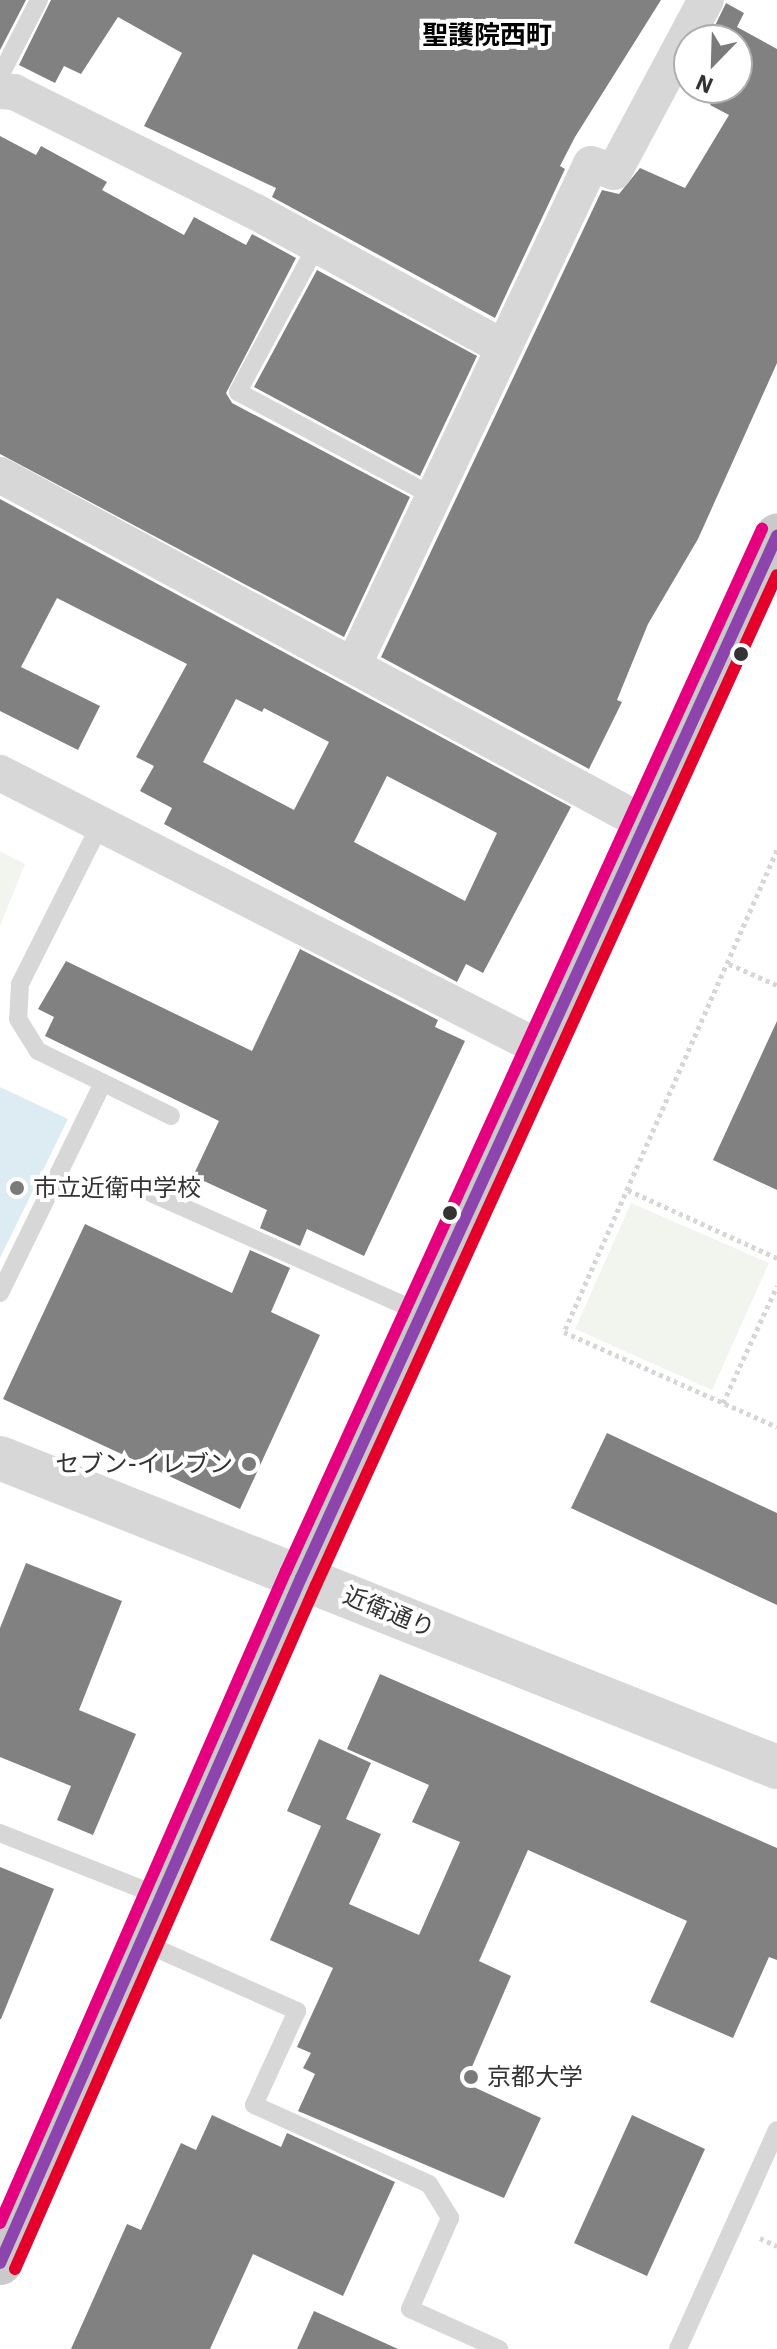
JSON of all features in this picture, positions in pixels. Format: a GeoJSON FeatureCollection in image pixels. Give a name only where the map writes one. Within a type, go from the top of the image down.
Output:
{"type":"FeatureCollection","features":[{"type":"Feature","properties":{"kind":"main road"},"geometry":{"type":"LineString","coordinates":[[0,2263],[301,1578],[777,536]]}},
{"type":"Feature","properties":{"kind":"street"},"geometry":{"type":"LineString","coordinates":[[354,664],[591,164],[614,172],[706,0]]}},
{"type":"Feature","properties":{"kind":"street"},"geometry":{"type":"LineString","coordinates":[[0,91],[14,92],[317,245],[503,347]]}},
{"type":"Feature","properties":{"kind":"street"},"geometry":{"type":"LineString","coordinates":[[0,475],[644,823]]}},
{"type":"Feature","properties":{"kind":"street"},"geometry":{"type":"LineString","coordinates":[[0,773],[542,1049]]}},
{"type":"Feature","properties":{"kind":"street","name":"近衛通り"},"geometry":{"type":"LineString","coordinates":[[0,1458],[777,1767]]}},
{"type":"Feature","properties":{"kind":"lane"},"geometry":{"type":"LineString","coordinates":[[0,75],[39,0]]}},
{"type":"Feature","properties":{"kind":"lane"},"geometry":{"type":"LineString","coordinates":[[317,245],[238,392],[433,496]]}},
{"type":"Feature","properties":{"kind":"lane"},"geometry":{"type":"LineString","coordinates":[[101,823],[15,1000],[18,1019],[38,1051],[171,1116]]}},
{"type":"Feature","properties":{"kind":"lane"},"geometry":{"type":"LineString","coordinates":[[0,1293],[103,1083]]}},
{"type":"Feature","properties":{"kind":"lane"},"geometry":{"type":"LineString","coordinates":[[135,1186],[422,1313]]}},
{"type":"Feature","properties":{"kind":"lane"},"geometry":{"type":"LineString","coordinates":[[0,1833],[159,1896]]}},
{"type":"Feature","properties":{"kind":"lane"},"geometry":{"type":"LineString","coordinates":[[140,1941],[297,2011],[254,2105],[429,2184],[450,2218],[410,2309],[499,2349]]}},
{"type":"Feature","properties":{"kind":"lane"},"geometry":{"type":"LineString","coordinates":[[678,2349],[777,2130]]}},
{"type":"Feature","properties":{"kind":"path"},"geometry":{"type":"LineString","coordinates":[[777,850],[564,1332],[777,1427]]}},
{"type":"Feature","properties":{"kind":"path"},"geometry":{"type":"LineString","coordinates":[[729,964],[777,985]]}},
{"type":"Feature","properties":{"kind":"path"},"geometry":{"type":"LineString","coordinates":[[628,1190],[777,1258]]}},
{"type":"Feature","properties":{"kind":"path"},"geometry":{"type":"LineString","coordinates":[[723,1403],[777,1286]]}},
{"type":"Feature","properties":{"kind":"shaded area"},"geometry":{"type":"Polygon","coordinates":[[[0,851],[25,864],[0,926],[0,851]]]}},
{"type":"Feature","properties":{"kind":"shaded area","name":"市立近衛中学校"},"geometry":{"type":"Polygon","coordinates":[[[0,1087],[68,1119],[0,1258],[0,1087]]]}},
{"type":"Feature","properties":{"kind":"shaded area"},"geometry":{"type":"Polygon","coordinates":[[[631,1203],[769,1263],[712,1390],[575,1329],[631,1203]]]}},
{"type":"Feature","properties":{"kind":"building"},"geometry":{"type":"Polygon","coordinates":[[[0,0],[26,0],[0,50],[0,0]]]}},
{"type":"Feature","properties":{"kind":"building"},"geometry":{"type":"Polygon","coordinates":[[[51,0],[661,0],[575,137],[560,166],[565,169],[495,318],[272,197],[276,188],[144,126],[182,53],[118,17],[81,74],[64,66],[55,83],[19,65],[51,0]]]}},
{"type":"Feature","properties":{"kind":"building"},"geometry":{"type":"Polygon","coordinates":[[[726,3],[744,13],[738,24],[716,24],[726,3]]]}},
{"type":"Feature","properties":{"kind":"building"},"geometry":{"type":"Polygon","coordinates":[[[753,36],[777,49],[777,363],[698,539],[648,624],[617,700],[622,702],[589,769],[381,657],[602,190],[619,194],[640,168],[685,188],[729,115],[710,105],[753,104],[753,36]]]}},
{"type":"Feature","properties":{"kind":"building"},"geometry":{"type":"Polygon","coordinates":[[[0,136],[36,155],[41,146],[107,182],[102,190],[184,235],[194,217],[246,245],[252,234],[296,258],[226,393],[232,403],[410,497],[344,637],[0,454],[0,136]]]}},
{"type":"Feature","properties":{"kind":"building"},"geometry":{"type":"Polygon","coordinates":[[[317,270],[477,356],[420,476],[254,387],[317,270]]]}},
{"type":"Feature","properties":{"kind":"building"},"geometry":{"type":"Polygon","coordinates":[[[0,499],[571,807],[483,973],[466,964],[457,982],[164,824],[172,808],[140,791],[154,766],[136,757],[187,664],[57,598],[21,667],[100,706],[78,750],[0,711],[0,499]],[[236,699],[203,762],[294,810],[329,742],[264,708],[262,712],[236,699]],[[387,776],[354,842],[465,901],[497,833],[387,776]]]}},
{"type":"Feature","properties":{"kind":"building"},"geometry":{"type":"Polygon","coordinates":[[[300,949],[438,1020],[435,1027],[465,1041],[364,1256],[307,1229],[300,1246],[260,1228],[267,1210],[193,1176],[219,1121],[45,1036],[54,1017],[38,1009],[66,961],[252,1051],[300,949]]]}},
{"type":"Feature","properties":{"kind":"building"},"geometry":{"type":"Polygon","coordinates":[[[777,1021],[777,1190],[713,1160],[777,1021]]]}},
{"type":"Feature","properties":{"kind":"building"},"geometry":{"type":"Polygon","coordinates":[[[85,1224],[232,1293],[250,1250],[290,1268],[271,1312],[320,1335],[240,1509],[3,1399],[85,1224]]]}},
{"type":"Feature","properties":{"kind":"building"},"geometry":{"type":"Polygon","coordinates":[[[607,1433],[777,1513],[777,1605],[571,1508],[607,1433]]]}},
{"type":"Feature","properties":{"kind":"building"},"geometry":{"type":"Polygon","coordinates":[[[26,1563],[122,1601],[79,1710],[136,1734],[93,1835],[57,1820],[71,1786],[0,1757],[0,1628],[26,1563]]]}},
{"type":"Feature","properties":{"kind":"building"},"geometry":{"type":"Polygon","coordinates":[[[380,1674],[777,1848],[777,1960],[769,1957],[733,2038],[650,2002],[687,1921],[528,1850],[479,1961],[511,1976],[465,2083],[541,2118],[504,2198],[298,2111],[315,2074],[303,2068],[311,2053],[297,2047],[333,1968],[270,1940],[321,1826],[287,1811],[319,1739],[371,1763],[346,1819],[381,1834],[349,1904],[419,1935],[460,1842],[412,1822],[429,1785],[347,1749],[380,1674]]]}},
{"type":"Feature","properties":{"kind":"building"},"geometry":{"type":"Polygon","coordinates":[[[0,1867],[54,1889],[1,2019],[0,2019],[0,1867]]]}},
{"type":"Feature","properties":{"kind":"building"},"geometry":{"type":"Polygon","coordinates":[[[212,2115],[281,2147],[287,2133],[395,2182],[343,2296],[253,2254],[210,2349],[71,2349],[127,2224],[141,2230],[181,2143],[196,2150],[212,2115]]]}},
{"type":"Feature","properties":{"kind":"building"},"geometry":{"type":"Polygon","coordinates":[[[632,2115],[705,2149],[647,2276],[574,2243],[632,2115]]]}},
{"type":"Feature","properties":{"kind":"building"},"geometry":{"type":"Polygon","coordinates":[[[314,2311],[398,2349],[297,2349],[314,2311]]]}},
{"type":"Feature","properties":{"kind":"transit line"},"geometry":{"type":"LineString","coordinates":[[0,2223],[286,1571],[762,529]]}},
{"type":"Feature","properties":{"kind":"transit line"},"geometry":{"type":"LineString","coordinates":[[0,2263],[301,1578],[777,536]]}},
{"type":"Feature","properties":{"kind":"transit line"},"geometry":{"type":"LineString","coordinates":[[15,2269],[316,1585],[777,575]]}},
{"type":"Feature","properties":{"kind":"place","name":"市立近衛中学校"},"geometry":{"type":"Point","coordinates":[17,1188]}},
{"type":"Feature","properties":{"kind":"place","name":"セブン-イレブン"},"geometry":{"type":"Point","coordinates":[249,1464]}},
{"type":"Feature","properties":{"kind":"place","name":"京都大学"},"geometry":{"type":"Point","coordinates":[471,2077]}},
{"type":"Feature","properties":{"kind":"district","name":"聖護院西町"},"geometry":{"type":"Point","coordinates":[487,35]}}]}
